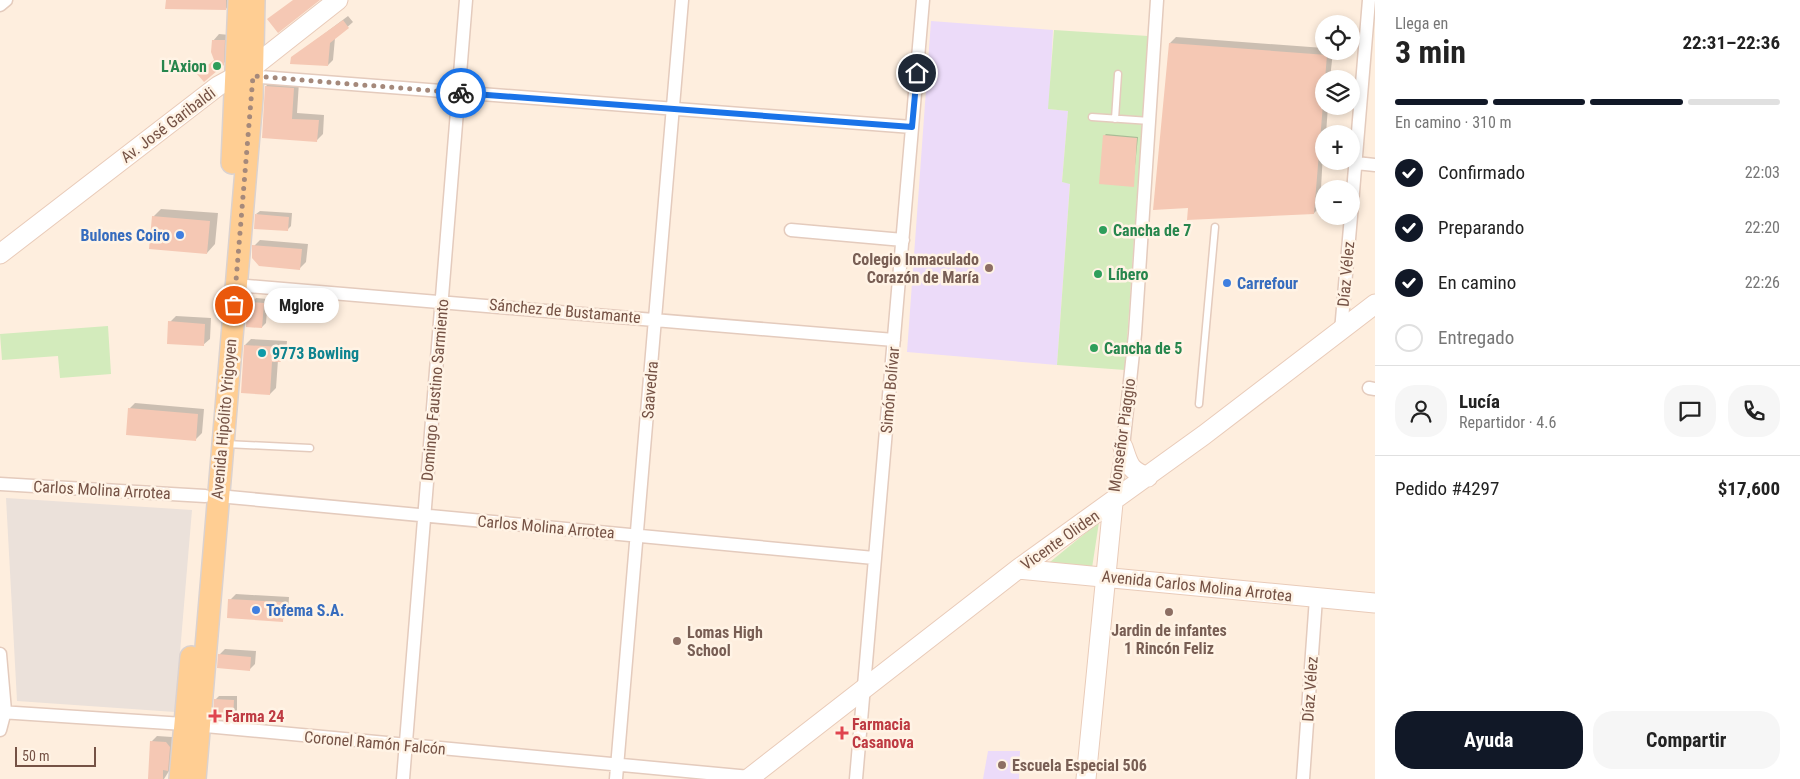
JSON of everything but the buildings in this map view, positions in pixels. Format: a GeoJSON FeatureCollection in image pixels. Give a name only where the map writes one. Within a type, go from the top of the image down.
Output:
{"type":"FeatureCollection","features":[{"type":"Feature","properties":{"kind":"main road","name":"Avenida Hipólito Yrigoyen"},"geometry":{"type":"LineString","coordinates":[[211,496],[222,444],[235,285],[248,73],[239,0]]}},
{"type":"Feature","properties":{"kind":"main road","name":"Avenida Hipólito Yrigoyen"},"geometry":{"type":"LineString","coordinates":[[180,779],[192,725],[254,0]]}},
{"type":"Feature","properties":{"kind":"main road","name":"Avenida Hipólito Yrigoyen"},"geometry":{"type":"LineString","coordinates":[[192,725],[195,779]]}},
{"type":"Feature","properties":{"kind":"street"},"geometry":{"type":"LineString","coordinates":[[0,5],[6,0]]}},
{"type":"Feature","properties":{"kind":"street","name":"Av. José Garibaldi"},"geometry":{"type":"LineString","coordinates":[[0,254],[218,86],[248,73],[338,0]]}},
{"type":"Feature","properties":{"kind":"street","name":"Domingo Faustino Sarmiento"},"geometry":{"type":"LineString","coordinates":[[402,779],[466,0]]}},
{"type":"Feature","properties":{"kind":"street","name":"Saavedra"},"geometry":{"type":"LineString","coordinates":[[616,779],[682,0]]}},
{"type":"Feature","properties":{"kind":"street","name":"Simón Bolívar"},"geometry":{"type":"LineString","coordinates":[[856,779],[923,0]]}},
{"type":"Feature","properties":{"kind":"street","name":"Monseñor Piaggio"},"geometry":{"type":"LineString","coordinates":[[1086,779],[1105,577],[1113,503],[1123,447],[1134,334],[1157,0]]}},
{"type":"Feature","properties":{"kind":"street","name":"Díaz Vélez"},"geometry":{"type":"LineString","coordinates":[[1359,125],[1369,0]]}},
{"type":"Feature","properties":{"kind":"street"},"geometry":{"type":"LineString","coordinates":[[248,73],[459,93],[912,127]]}},
{"type":"Feature","properties":{"kind":"street"},"geometry":{"type":"LineString","coordinates":[[1360,163],[1375,165]]}},
{"type":"Feature","properties":{"kind":"street","name":"Díaz Vélez"},"geometry":{"type":"LineString","coordinates":[[1340,332],[1350,225]]}},
{"type":"Feature","properties":{"kind":"street"},"geometry":{"type":"LineString","coordinates":[[791,230],[903,240]]}},
{"type":"Feature","properties":{"kind":"street","name":"Sánchez de Bustamante"},"geometry":{"type":"LineString","coordinates":[[235,285],[656,318],[894,340]]}},
{"type":"Feature","properties":{"kind":"street","name":"Vicente Oliden"},"geometry":{"type":"LineString","coordinates":[[749,778],[1018,569],[1113,503],[1375,304]]}},
{"type":"Feature","properties":{"kind":"street"},"geometry":{"type":"LineString","coordinates":[[1123,447],[1129,466],[1136,472],[1148,477]]}},
{"type":"Feature","properties":{"kind":"street","name":"Carlos Molina Arrotea"},"geometry":{"type":"LineString","coordinates":[[0,484],[211,496],[874,558]]}},
{"type":"Feature","properties":{"kind":"street","name":"Avenida Carlos Molina Arrotea"},"geometry":{"type":"LineString","coordinates":[[1018,569],[1375,603]]}},
{"type":"Feature","properties":{"kind":"street","name":"Díaz Vélez"},"geometry":{"type":"LineString","coordinates":[[1303,779],[1316,598]]}},
{"type":"Feature","properties":{"kind":"street"},"geometry":{"type":"LineString","coordinates":[[0,654],[2,712],[0,730]]}},
{"type":"Feature","properties":{"kind":"street","name":"Coronel Ramón Falcón"},"geometry":{"type":"LineString","coordinates":[[2,712],[192,725],[618,764],[749,778]]}},
{"type":"Feature","properties":{"kind":"lane"},"geometry":{"type":"LineString","coordinates":[[1114,119],[1118,74]]}},
{"type":"Feature","properties":{"kind":"lane"},"geometry":{"type":"LineString","coordinates":[[1092,117],[1150,121]]}},
{"type":"Feature","properties":{"kind":"lane"},"geometry":{"type":"LineString","coordinates":[[1199,404],[1215,227]]}},
{"type":"Feature","properties":{"kind":"lane"},"geometry":{"type":"LineString","coordinates":[[222,444],[310,448]]}},
{"type":"Feature","properties":{"kind":"shaded area","name":"Colegio Inmaculado Corazón de María"},"geometry":{"type":"Polygon","coordinates":[[[931,21],[1053,30],[1049,109],[1068,111],[1062,182],[1070,183],[1057,365],[907,352],[931,21]]]}},
{"type":"Feature","properties":{"kind":"shaded area"},"geometry":{"type":"Polygon","coordinates":[[[6,498],[192,510],[175,712],[17,701],[6,498]]]}},
{"type":"Feature","properties":{"kind":"shaded area","name":"Escuela Especial 506"},"geometry":{"type":"Polygon","coordinates":[[[988,751],[1020,751],[1019,779],[983,779],[988,751]]]}},
{"type":"Feature","properties":{"kind":"green space","name":"Líbero"},"geometry":{"type":"Polygon","coordinates":[[[1054,30],[1148,36],[1125,370],[1057,365],[1070,184],[1062,182],[1068,111],[1048,109],[1054,30]]]}},
{"type":"Feature","properties":{"kind":"green space"},"geometry":{"type":"Polygon","coordinates":[[[108,326],[111,374],[60,378],[58,356],[2,360],[0,334],[108,326]]]}},
{"type":"Feature","properties":{"kind":"green space"},"geometry":{"type":"Polygon","coordinates":[[[1099,522],[1092,568],[1050,562],[1099,522]]]}},
{"type":"Feature","properties":{"kind":"way so far"},"geometry":{"type":"LineString","coordinates":[[234,305],[253,76],[461,93]]}},
{"type":"Feature","properties":{"kind":"place","name":"L'Axion"},"geometry":{"type":"Point","coordinates":[217,66]}},
{"type":"Feature","properties":{"kind":"place","name":"Cancha de 7"},"geometry":{"type":"Point","coordinates":[1103,230]}},
{"type":"Feature","properties":{"kind":"place","name":"Bulones Coiro"},"geometry":{"type":"Point","coordinates":[180,235]}},
{"type":"Feature","properties":{"kind":"place","name":"Colegio Inmaculado Corazón de María"},"geometry":{"type":"Point","coordinates":[989,268]}},
{"type":"Feature","properties":{"kind":"place","name":"Líbero"},"geometry":{"type":"Point","coordinates":[1098,274]}},
{"type":"Feature","properties":{"kind":"place","name":"Carrefour"},"geometry":{"type":"Point","coordinates":[1227,283]}},
{"type":"Feature","properties":{"kind":"place","name":"Mglore"},"geometry":{"type":"Point","coordinates":[234,305]}},
{"type":"Feature","properties":{"kind":"place","name":"Cancha de 5"},"geometry":{"type":"Point","coordinates":[1094,348]}},
{"type":"Feature","properties":{"kind":"place","name":"9773 Bowling"},"geometry":{"type":"Point","coordinates":[262,353]}},
{"type":"Feature","properties":{"kind":"place","name":"Tofema S.A."},"geometry":{"type":"Point","coordinates":[256,610]}},
{"type":"Feature","properties":{"kind":"place","name":"Jardin de infantes 1 Rincón Feliz"},"geometry":{"type":"Point","coordinates":[1169,612]}},
{"type":"Feature","properties":{"kind":"place","name":"Lomas High School"},"geometry":{"type":"Point","coordinates":[677,641]}},
{"type":"Feature","properties":{"kind":"place","name":"Farma 24"},"geometry":{"type":"Point","coordinates":[215,716]}},
{"type":"Feature","properties":{"kind":"place","name":"Farmacia Casanova"},"geometry":{"type":"Point","coordinates":[842,733]}},
{"type":"Feature","properties":{"kind":"place","name":"Escuela Especial 506"},"geometry":{"type":"Point","coordinates":[1002,765]}},
{"type":"Feature","properties":{"kind":"route"},"geometry":{"type":"LineString","coordinates":[[461,93],[912,127],[917,73]]}}]}
